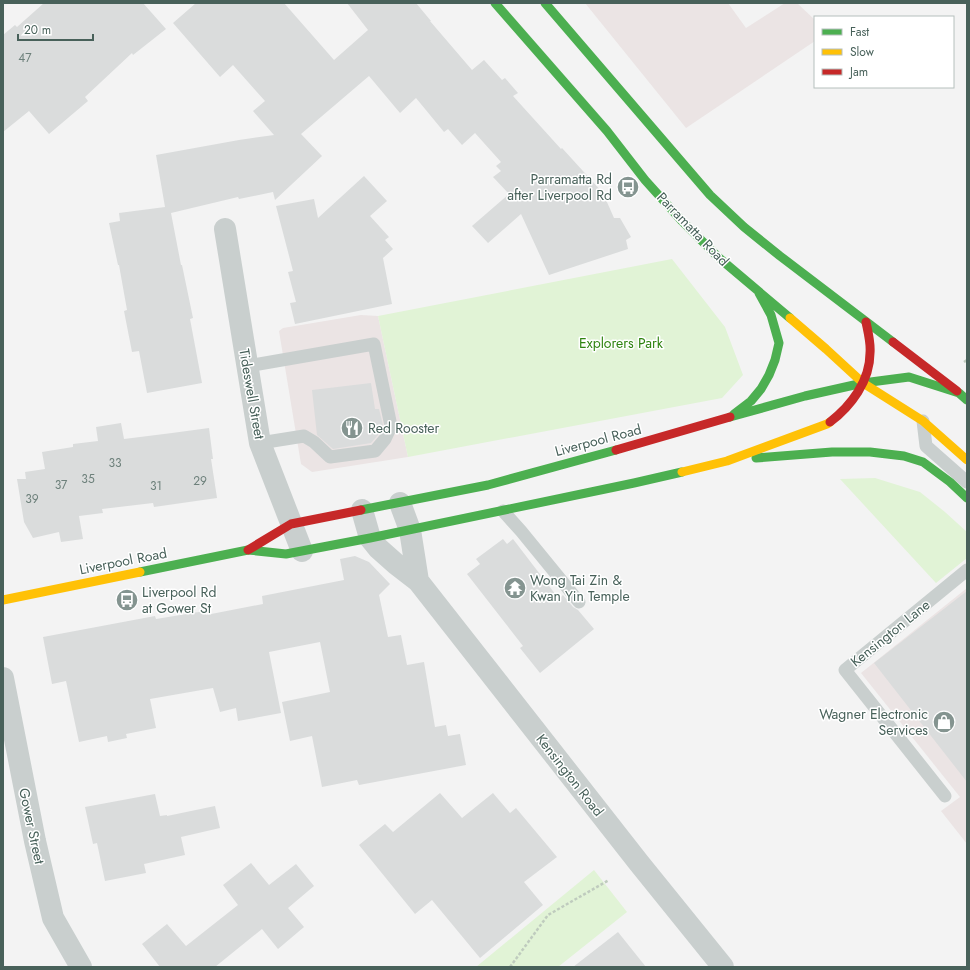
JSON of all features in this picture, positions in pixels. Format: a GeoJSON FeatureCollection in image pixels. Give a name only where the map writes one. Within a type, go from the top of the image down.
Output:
{"type":"FeatureCollection","features":[{"type":"Feature","properties":{"kind":"main road","name":"Parramatta Road"},"geometry":{"type":"LineString","coordinates":[[495,3],[607,131],[646,180],[681,220],[718,257],[826,349],[863,383],[923,421],[967,460]]}},
{"type":"Feature","properties":{"kind":"main road"},"geometry":{"type":"LineString","coordinates":[[545,3],[710,196],[744,227],[967,400]]}},
{"type":"Feature","properties":{"kind":"main road"},"geometry":{"type":"LineString","coordinates":[[730,418],[751,401],[761,389],[769,375],[779,343],[772,315],[759,293]]}},
{"type":"Feature","properties":{"kind":"main road"},"geometry":{"type":"LineString","coordinates":[[727,461],[827,424],[840,414],[852,401],[863,383],[868,371],[871,358],[866,322]]}},
{"type":"Feature","properties":{"kind":"main road","name":"Liverpool Road"},"geometry":{"type":"LineString","coordinates":[[248,550],[291,524],[488,485],[805,396],[863,383],[909,377],[959,393]]}},
{"type":"Feature","properties":{"kind":"main road"},"geometry":{"type":"LineString","coordinates":[[727,461],[832,452],[870,452],[904,456],[923,462],[950,482],[967,498]]}},
{"type":"Feature","properties":{"kind":"main road","name":"Liverpool Road"},"geometry":{"type":"LineString","coordinates":[[3,600],[248,550],[286,554],[370,538],[634,483],[727,461]]}},
{"type":"Feature","properties":{"kind":"street","name":"Tideswell Street"},"geometry":{"type":"LineString","coordinates":[[225,230],[260,443],[302,551]]}},
{"type":"Feature","properties":{"kind":"street","name":"Kensington Road"},"geometry":{"type":"LineString","coordinates":[[400,503],[410,530],[418,581]]}},
{"type":"Feature","properties":{"kind":"street","name":"Kensington Road"},"geometry":{"type":"LineString","coordinates":[[362,510],[370,538],[378,548],[418,581],[639,864],[723,967]]}},
{"type":"Feature","properties":{"kind":"street","name":"Gower Street"},"geometry":{"type":"LineString","coordinates":[[3,678],[35,841],[53,918],[81,967]]}},
{"type":"Feature","properties":{"kind":"lane"},"geometry":{"type":"LineString","coordinates":[[247,366],[374,344],[391,426],[385,439],[376,451],[330,457],[314,442],[304,436],[260,443]]}},
{"type":"Feature","properties":{"kind":"lane"},"geometry":{"type":"LineString","coordinates":[[923,421],[926,446],[967,482]]}},
{"type":"Feature","properties":{"kind":"lane"},"geometry":{"type":"LineString","coordinates":[[503,511],[579,602]]}},
{"type":"Feature","properties":{"kind":"lane","name":"Kensington Lane"},"geometry":{"type":"LineString","coordinates":[[945,796],[845,670],[967,570]]}},
{"type":"Feature","properties":{"kind":"path"},"geometry":{"type":"LineString","coordinates":[[510,967],[548,915],[609,880]]}},
{"type":"Feature","properties":{"kind":"shaded area"},"geometry":{"type":"Polygon","coordinates":[[[585,3],[728,3],[746,28],[785,3],[797,3],[814,19],[814,42],[686,128],[585,3]]]}},
{"type":"Feature","properties":{"kind":"shaded area"},"geometry":{"type":"Polygon","coordinates":[[[361,315],[378,316],[408,457],[312,472],[301,464],[279,331],[283,328],[361,315]]]}},
{"type":"Feature","properties":{"kind":"shaded area","name":"Wagner Electronic Services"},"geometry":{"type":"Polygon","coordinates":[[[967,588],[967,844],[941,811],[960,797],[861,673],[967,588]]]}},
{"type":"Feature","properties":{"kind":"green space","name":"Explorers Park"},"geometry":{"type":"Polygon","coordinates":[[[672,259],[725,327],[743,375],[722,398],[408,457],[378,316],[672,259]]]}},
{"type":"Feature","properties":{"kind":"green space"},"geometry":{"type":"Polygon","coordinates":[[[875,478],[920,492],[945,512],[967,532],[967,558],[936,583],[840,479],[875,478]]]}},
{"type":"Feature","properties":{"kind":"green space"},"geometry":{"type":"Polygon","coordinates":[[[594,870],[627,912],[558,967],[476,967],[594,870]]]}},
{"type":"Feature","properties":{"kind":"building"},"geometry":{"type":"Polygon","coordinates":[[[44,3],[143,3],[166,29],[133,55],[132,53],[85,97],[88,101],[49,134],[29,111],[3,132],[3,35],[15,25],[17,27],[44,3]]]}},
{"type":"Feature","properties":{"kind":"building"},"geometry":{"type":"Polygon","coordinates":[[[196,3],[284,3],[334,60],[368,30],[347,3],[416,3],[472,70],[484,60],[502,80],[505,78],[518,93],[513,96],[603,193],[614,218],[620,218],[631,237],[626,240],[628,249],[549,275],[521,214],[488,243],[472,226],[509,194],[493,177],[501,171],[496,166],[501,162],[475,133],[462,145],[448,129],[444,132],[416,98],[400,113],[369,76],[301,134],[322,156],[275,200],[273,192],[239,199],[238,197],[171,213],[193,318],[190,319],[202,383],[147,393],[139,351],[132,352],[124,311],[127,310],[119,265],[109,223],[120,221],[119,213],[165,207],[156,155],[274,135],[253,111],[265,101],[233,65],[220,77],[173,23],[196,3]]]}},
{"type":"Feature","properties":{"kind":"building"},"geometry":{"type":"Polygon","coordinates":[[[364,176],[387,201],[370,216],[389,237],[385,240],[393,249],[383,258],[392,304],[295,324],[290,303],[296,302],[288,272],[293,271],[276,206],[314,199],[318,218],[364,176]]]}},
{"type":"Feature","properties":{"kind":"building","name":"Red Rooster"},"geometry":{"type":"Polygon","coordinates":[[[371,383],[375,409],[379,409],[383,425],[378,435],[371,443],[333,449],[317,435],[312,390],[371,383]]]}},
{"type":"Feature","properties":{"kind":"building"},"geometry":{"type":"Polygon","coordinates":[[[121,423],[124,439],[209,428],[213,459],[211,459],[217,498],[154,507],[153,503],[102,509],[103,513],[79,516],[83,539],[61,542],[59,532],[33,538],[24,522],[17,479],[26,479],[25,472],[45,469],[42,452],[73,447],[73,444],[98,441],[96,427],[121,423]]]}},
{"type":"Feature","properties":{"kind":"building","name":"Wong Tai Zin & Kwan Yin Temple"},"geometry":{"type":"Polygon","coordinates":[[[503,539],[507,544],[513,539],[559,599],[563,595],[594,629],[540,673],[520,648],[523,646],[467,574],[480,564],[476,559],[503,539]]]}},
{"type":"Feature","properties":{"kind":"building"},"geometry":{"type":"Polygon","coordinates":[[[355,556],[369,562],[390,584],[379,595],[388,637],[401,635],[407,665],[424,662],[435,727],[446,725],[448,736],[460,734],[466,765],[359,785],[357,780],[322,787],[312,736],[290,741],[282,702],[330,692],[320,642],[269,652],[281,713],[238,721],[236,708],[220,712],[213,688],[150,699],[156,728],[126,734],[127,738],[108,742],[107,736],[79,742],[66,681],[52,684],[43,637],[155,616],[156,619],[205,611],[206,615],[263,604],[262,596],[344,580],[340,559],[355,556]]]}},
{"type":"Feature","properties":{"kind":"building","name":"Wagner Electronic Services"},"geometry":{"type":"Polygon","coordinates":[[[967,591],[967,782],[874,663],[967,591]]]}},
{"type":"Feature","properties":{"kind":"building"},"geometry":{"type":"Polygon","coordinates":[[[440,793],[462,818],[493,793],[510,813],[516,808],[557,857],[524,882],[543,905],[480,958],[432,900],[415,914],[359,845],[385,824],[393,832],[440,793]]]}},
{"type":"Feature","properties":{"kind":"building"},"geometry":{"type":"Polygon","coordinates":[[[155,794],[160,816],[167,816],[215,806],[220,828],[181,837],[185,855],[144,864],[146,873],[105,881],[97,843],[93,844],[85,807],[155,794]]]}},
{"type":"Feature","properties":{"kind":"building"},"geometry":{"type":"Polygon","coordinates":[[[251,863],[269,885],[296,864],[314,886],[288,908],[304,927],[278,949],[262,929],[215,967],[160,967],[142,944],[167,924],[186,946],[238,905],[223,885],[251,863]]]}},
{"type":"Feature","properties":{"kind":"building"},"geometry":{"type":"Polygon","coordinates":[[[618,932],[646,967],[573,967],[618,932]]]}},
{"type":"Feature","properties":{"kind":"traffic: fast"},"geometry":{"type":"LineString","coordinates":[[495,3],[607,131],[645,180],[681,220],[718,257],[790,318]]}},
{"type":"Feature","properties":{"kind":"traffic: fast"},"geometry":{"type":"LineString","coordinates":[[545,3],[710,195],[744,227],[780,256],[893,342]]}},
{"type":"Feature","properties":{"kind":"traffic: fast"},"geometry":{"type":"LineString","coordinates":[[734,414],[751,401],[761,389],[775,360],[779,343],[771,315],[759,293]]}},
{"type":"Feature","properties":{"kind":"traffic: fast"},"geometry":{"type":"LineString","coordinates":[[730,417],[805,396],[863,383],[909,377],[959,393],[967,400]]}},
{"type":"Feature","properties":{"kind":"traffic: fast"},"geometry":{"type":"LineString","coordinates":[[361,510],[488,485],[616,450]]}},
{"type":"Feature","properties":{"kind":"traffic: fast"},"geometry":{"type":"LineString","coordinates":[[756,458],[832,452],[870,452],[904,456],[923,462],[950,482],[967,498]]}},
{"type":"Feature","properties":{"kind":"traffic: fast"},"geometry":{"type":"LineString","coordinates":[[140,572],[248,550],[286,554],[370,538],[682,472]]}},
{"type":"Feature","properties":{"kind":"traffic: slow"},"geometry":{"type":"LineString","coordinates":[[790,318],[863,383],[923,421],[967,460]]}},
{"type":"Feature","properties":{"kind":"traffic: slow"},"geometry":{"type":"LineString","coordinates":[[682,472],[727,461],[830,422]]}},
{"type":"Feature","properties":{"kind":"traffic: slow"},"geometry":{"type":"LineString","coordinates":[[3,600],[140,572]]}},
{"type":"Feature","properties":{"kind":"traffic: jam"},"geometry":{"type":"LineString","coordinates":[[830,422],[852,401],[867,373],[870,349],[866,322]]}},
{"type":"Feature","properties":{"kind":"traffic: jam"},"geometry":{"type":"LineString","coordinates":[[893,342],[957,391]]}},
{"type":"Feature","properties":{"kind":"traffic: jam"},"geometry":{"type":"LineString","coordinates":[[616,450],[730,417]]}},
{"type":"Feature","properties":{"kind":"traffic: jam"},"geometry":{"type":"LineString","coordinates":[[248,550],[291,524],[361,510]]}},
{"type":"Feature","properties":{"kind":"place","name":"Parramatta Rd after Liverpool Rd"},"geometry":{"type":"Point","coordinates":[628,187]}},
{"type":"Feature","properties":{"kind":"place","name":"Red Rooster"},"geometry":{"type":"Point","coordinates":[352,428]}},
{"type":"Feature","properties":{"kind":"place","name":"Wong Tai Zin & Kwan Yin Temple"},"geometry":{"type":"Point","coordinates":[515,588]}},
{"type":"Feature","properties":{"kind":"place","name":"Liverpool Rd at Gower St"},"geometry":{"type":"Point","coordinates":[127,600]}},
{"type":"Feature","properties":{"kind":"place","name":"Wagner Electronic Services"},"geometry":{"type":"Point","coordinates":[944,722]}}]}
